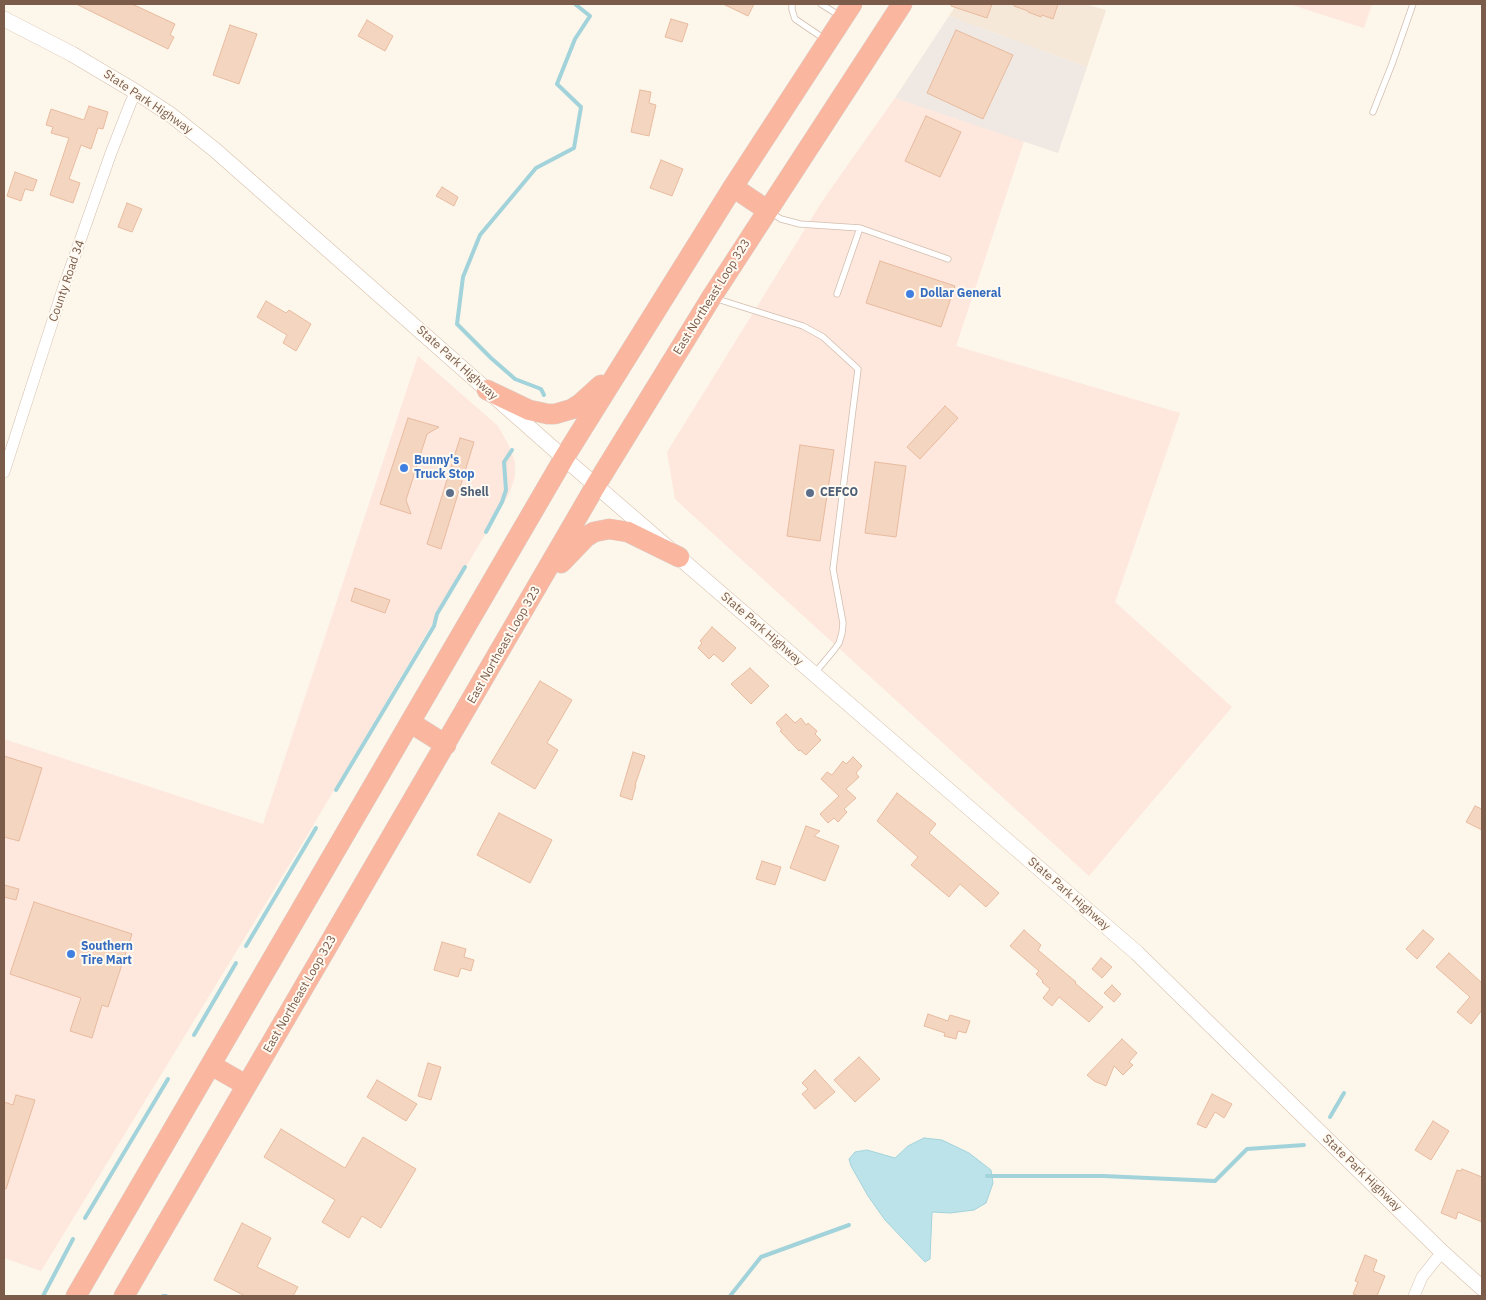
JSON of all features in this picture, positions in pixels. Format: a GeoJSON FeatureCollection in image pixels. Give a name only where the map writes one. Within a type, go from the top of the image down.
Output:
{"type":"FeatureCollection","features":[{"type":"Feature","properties":{"kind":"highway","name":"East Northeast Loop 323"},"geometry":{"type":"LineString","coordinates":[[124,1296],[596,485],[711,298],[902,4]]}},
{"type":"Feature","properties":{"kind":"highway"},"geometry":{"type":"LineString","coordinates":[[76,1296],[564,458],[733,186],[847,11]]}},
{"type":"Feature","properties":{"kind":"highway"},"geometry":{"type":"LineString","coordinates":[[733,186],[767,210]]}},
{"type":"Feature","properties":{"kind":"highway"},"geometry":{"type":"LineString","coordinates":[[487,390],[529,410],[555,414],[572,409],[580,404],[619,368]]}},
{"type":"Feature","properties":{"kind":"highway"},"geometry":{"type":"LineString","coordinates":[[532,597],[579,543],[586,537],[602,530],[628,532],[679,557]]}},
{"type":"Feature","properties":{"kind":"highway"},"geometry":{"type":"LineString","coordinates":[[411,722],[446,744]]}},
{"type":"Feature","properties":{"kind":"highway"},"geometry":{"type":"LineString","coordinates":[[211,1065],[246,1085]]}},
{"type":"Feature","properties":{"kind":"main road","name":"State Park Highway"},"geometry":{"type":"LineString","coordinates":[[4,19],[72,54],[136,92],[171,115],[215,150],[564,458],[1137,953],[1442,1252],[1482,1288]]}},
{"type":"Feature","properties":{"kind":"street","name":"County Road 34"},"geometry":{"type":"LineString","coordinates":[[4,472],[63,289],[111,153],[136,92]]}},
{"type":"Feature","properties":{"kind":"street"},"geometry":{"type":"LineString","coordinates":[[1414,1296],[1422,1277],[1442,1252]]}},
{"type":"Feature","properties":{"kind":"lane"},"geometry":{"type":"LineString","coordinates":[[792,4],[795,18],[828,41]]}},
{"type":"Feature","properties":{"kind":"lane"},"geometry":{"type":"LineString","coordinates":[[821,4],[847,11]]}},
{"type":"Feature","properties":{"kind":"lane"},"geometry":{"type":"LineString","coordinates":[[1373,112],[1413,4]]}},
{"type":"Feature","properties":{"kind":"lane"},"geometry":{"type":"LineString","coordinates":[[767,210],[781,219],[800,224],[860,228],[948,259]]}},
{"type":"Feature","properties":{"kind":"lane"},"geometry":{"type":"LineString","coordinates":[[837,294],[860,228]]}},
{"type":"Feature","properties":{"kind":"lane"},"geometry":{"type":"LineString","coordinates":[[711,298],[803,326],[823,337],[858,369],[833,568],[843,623],[842,633],[839,643],[814,674]]}},
{"type":"Feature","properties":{"kind":"shaded area"},"geometry":{"type":"Polygon","coordinates":[[[957,4],[1085,4],[1106,10],[1087,67],[949,16],[957,4]]]}},
{"type":"Feature","properties":{"kind":"shaded area"},"geometry":{"type":"Polygon","coordinates":[[[1289,4],[1372,4],[1364,28],[1289,4]]]}},
{"type":"Feature","properties":{"kind":"shaded area"},"geometry":{"type":"Polygon","coordinates":[[[949,16],[1087,67],[1058,153],[895,98],[949,16]]]}},
{"type":"Feature","properties":{"kind":"shaded area"},"geometry":{"type":"Polygon","coordinates":[[[895,98],[1024,141],[956,346],[1180,413],[1115,602],[1232,707],[1089,876],[675,499],[667,452],[823,200],[895,98]]]}},
{"type":"Feature","properties":{"kind":"shaded area"},"geometry":{"type":"Polygon","coordinates":[[[418,356],[498,426],[515,462],[515,477],[509,494],[305,839],[41,1271],[4,1258],[4,739],[263,824],[418,356]]]}},
{"type":"Feature","properties":{"kind":"water"},"geometry":{"type":"Polygon","coordinates":[[[924,1138],[942,1140],[969,1153],[991,1170],[993,1183],[986,1203],[974,1210],[950,1213],[932,1212],[930,1259],[925,1262],[885,1220],[868,1196],[849,1159],[855,1152],[867,1150],[895,1158],[908,1146],[924,1138]]]}},
{"type":"Feature","properties":{"kind":"building"},"geometry":{"type":"Polygon","coordinates":[[[76,4],[132,4],[175,24],[170,35],[174,37],[168,49],[76,4]]]}},
{"type":"Feature","properties":{"kind":"building"},"geometry":{"type":"Polygon","coordinates":[[[723,4],[754,4],[748,16],[723,4]]]}},
{"type":"Feature","properties":{"kind":"building"},"geometry":{"type":"Polygon","coordinates":[[[951,4],[992,4],[987,18],[951,6],[951,4]]]}},
{"type":"Feature","properties":{"kind":"building"},"geometry":{"type":"Polygon","coordinates":[[[1014,4],[1058,4],[1053,19],[1028,12],[1014,6],[1014,4]]]}},
{"type":"Feature","properties":{"kind":"building"},"geometry":{"type":"Polygon","coordinates":[[[671,19],[688,24],[682,42],[665,37],[671,19]]]}},
{"type":"Feature","properties":{"kind":"building"},"geometry":{"type":"Polygon","coordinates":[[[367,20],[393,36],[385,51],[358,36],[367,20]]]}},
{"type":"Feature","properties":{"kind":"building"},"geometry":{"type":"Polygon","coordinates":[[[230,25],[257,34],[239,84],[213,75],[230,25]]]}},
{"type":"Feature","properties":{"kind":"building"},"geometry":{"type":"Polygon","coordinates":[[[956,30],[1013,55],[983,119],[927,93],[956,30]]]}},
{"type":"Feature","properties":{"kind":"building"},"geometry":{"type":"Polygon","coordinates":[[[640,90],[651,92],[649,103],[656,105],[649,136],[631,132],[640,90]]]}},
{"type":"Feature","properties":{"kind":"building"},"geometry":{"type":"Polygon","coordinates":[[[89,106],[108,112],[103,129],[98,128],[91,149],[81,145],[69,179],[80,183],[73,203],[50,195],[69,138],[51,133],[53,127],[46,125],[51,109],[84,120],[89,106]]]}},
{"type":"Feature","properties":{"kind":"building"},"geometry":{"type":"Polygon","coordinates":[[[926,116],[961,132],[940,177],[905,161],[926,116]]]}},
{"type":"Feature","properties":{"kind":"building"},"geometry":{"type":"Polygon","coordinates":[[[661,160],[683,169],[672,196],[650,188],[661,160]]]}},
{"type":"Feature","properties":{"kind":"building"},"geometry":{"type":"Polygon","coordinates":[[[15,172],[37,180],[33,191],[25,189],[21,201],[7,196],[15,172]]]}},
{"type":"Feature","properties":{"kind":"building"},"geometry":{"type":"Polygon","coordinates":[[[442,187],[458,197],[454,206],[436,196],[442,187]]]}},
{"type":"Feature","properties":{"kind":"building"},"geometry":{"type":"Polygon","coordinates":[[[127,203],[142,209],[132,232],[118,227],[127,203]]]}},
{"type":"Feature","properties":{"kind":"building","name":"Dollar General"},"geometry":{"type":"Polygon","coordinates":[[[880,261],[955,286],[941,327],[866,303],[880,261]]]}},
{"type":"Feature","properties":{"kind":"building"},"geometry":{"type":"Polygon","coordinates":[[[266,301],[286,313],[289,310],[311,324],[296,351],[283,343],[287,335],[257,317],[266,301]]]}},
{"type":"Feature","properties":{"kind":"building"},"geometry":{"type":"Polygon","coordinates":[[[945,406],[958,418],[920,459],[907,447],[945,406]]]}},
{"type":"Feature","properties":{"kind":"building","name":"Bunny's Truck Stop"},"geometry":{"type":"Polygon","coordinates":[[[408,418],[439,427],[427,434],[406,500],[411,514],[380,504],[408,418]]]}},
{"type":"Feature","properties":{"kind":"building","name":"Shell"},"geometry":{"type":"Polygon","coordinates":[[[460,438],[474,442],[441,549],[427,544],[460,438]]]}},
{"type":"Feature","properties":{"kind":"building","name":"CEFCO"},"geometry":{"type":"Polygon","coordinates":[[[800,445],[834,450],[820,541],[787,536],[800,445]]]}},
{"type":"Feature","properties":{"kind":"building","name":"CEFCO"},"geometry":{"type":"Polygon","coordinates":[[[875,462],[906,466],[896,537],[865,533],[875,462]]]}},
{"type":"Feature","properties":{"kind":"building"},"geometry":{"type":"Polygon","coordinates":[[[355,588],[390,600],[385,613],[351,601],[355,588]]]}},
{"type":"Feature","properties":{"kind":"building"},"geometry":{"type":"Polygon","coordinates":[[[712,627],[736,648],[723,662],[714,654],[709,659],[698,648],[702,643],[700,641],[712,627]]]}},
{"type":"Feature","properties":{"kind":"building"},"geometry":{"type":"Polygon","coordinates":[[[750,668],[769,686],[751,704],[731,684],[750,668]]]}},
{"type":"Feature","properties":{"kind":"building"},"geometry":{"type":"Polygon","coordinates":[[[540,681],[572,700],[547,743],[558,750],[535,789],[491,763],[540,681]]]}},
{"type":"Feature","properties":{"kind":"building"},"geometry":{"type":"Polygon","coordinates":[[[786,714],[795,723],[801,718],[806,725],[808,723],[817,731],[815,734],[821,740],[806,755],[799,751],[780,731],[782,730],[776,723],[786,714]]]}},
{"type":"Feature","properties":{"kind":"building"},"geometry":{"type":"Polygon","coordinates":[[[633,752],[645,756],[632,800],[620,796],[633,752]]]}},
{"type":"Feature","properties":{"kind":"building"},"geometry":{"type":"Polygon","coordinates":[[[4,756],[42,768],[19,841],[4,837],[4,756]]]}},
{"type":"Feature","properties":{"kind":"building"},"geometry":{"type":"Polygon","coordinates":[[[853,757],[862,766],[856,773],[859,777],[846,789],[856,798],[844,809],[847,812],[838,822],[834,818],[828,823],[820,814],[839,796],[821,779],[827,772],[832,775],[843,761],[846,764],[853,757]]]}},
{"type":"Feature","properties":{"kind":"building"},"geometry":{"type":"Polygon","coordinates":[[[897,793],[936,824],[929,833],[999,893],[986,907],[960,884],[949,897],[911,865],[918,857],[877,821],[897,793]]]}},
{"type":"Feature","properties":{"kind":"building"},"geometry":{"type":"Polygon","coordinates":[[[1475,806],[1482,809],[1482,830],[1466,822],[1475,806]]]}},
{"type":"Feature","properties":{"kind":"building"},"geometry":{"type":"Polygon","coordinates":[[[499,813],[552,840],[530,883],[477,855],[499,813]]]}},
{"type":"Feature","properties":{"kind":"building"},"geometry":{"type":"Polygon","coordinates":[[[806,826],[820,831],[814,836],[839,846],[825,881],[790,868],[806,826]]]}},
{"type":"Feature","properties":{"kind":"building"},"geometry":{"type":"Polygon","coordinates":[[[762,861],[781,867],[775,885],[756,879],[762,861]]]}},
{"type":"Feature","properties":{"kind":"building"},"geometry":{"type":"Polygon","coordinates":[[[4,885],[19,889],[16,900],[4,897],[4,885]]]}},
{"type":"Feature","properties":{"kind":"building","name":"Southern Tire Mart"},"geometry":{"type":"Polygon","coordinates":[[[34,902],[132,934],[108,1007],[102,1005],[92,1038],[70,1031],[81,998],[10,974],[34,902]]]}},
{"type":"Feature","properties":{"kind":"building"},"geometry":{"type":"Polygon","coordinates":[[[1024,930],[1041,945],[1038,950],[1103,1007],[1089,1022],[1059,997],[1052,1006],[1043,998],[1050,989],[1036,974],[1039,971],[1010,946],[1024,930]]]}},
{"type":"Feature","properties":{"kind":"building"},"geometry":{"type":"Polygon","coordinates":[[[1423,930],[1434,939],[1417,959],[1406,949],[1423,930]]]}},
{"type":"Feature","properties":{"kind":"building"},"geometry":{"type":"Polygon","coordinates":[[[442,942],[466,949],[464,957],[474,960],[471,971],[461,968],[458,977],[434,970],[442,942]]]}},
{"type":"Feature","properties":{"kind":"building"},"geometry":{"type":"Polygon","coordinates":[[[1449,953],[1482,983],[1482,1010],[1471,1024],[1457,1012],[1470,997],[1436,967],[1449,953]]]}},
{"type":"Feature","properties":{"kind":"building"},"geometry":{"type":"Polygon","coordinates":[[[1101,958],[1112,967],[1102,978],[1092,969],[1101,958]]]}},
{"type":"Feature","properties":{"kind":"building"},"geometry":{"type":"Polygon","coordinates":[[[1112,985],[1121,994],[1114,1002],[1104,993],[1112,985]]]}},
{"type":"Feature","properties":{"kind":"building"},"geometry":{"type":"Polygon","coordinates":[[[928,1014],[948,1021],[950,1015],[970,1021],[966,1033],[958,1031],[956,1039],[944,1036],[945,1033],[924,1026],[928,1014]]]}},
{"type":"Feature","properties":{"kind":"building"},"geometry":{"type":"Polygon","coordinates":[[[1122,1039],[1137,1053],[1129,1062],[1133,1065],[1123,1075],[1114,1066],[1106,1086],[1094,1081],[1087,1075],[1122,1039]]]}},
{"type":"Feature","properties":{"kind":"building"},"geometry":{"type":"Polygon","coordinates":[[[859,1057],[880,1079],[855,1102],[834,1080],[859,1057]]]}},
{"type":"Feature","properties":{"kind":"building"},"geometry":{"type":"Polygon","coordinates":[[[428,1063],[441,1067],[431,1100],[418,1096],[428,1063]]]}},
{"type":"Feature","properties":{"kind":"building"},"geometry":{"type":"Polygon","coordinates":[[[815,1070],[835,1092],[815,1109],[802,1094],[808,1089],[802,1083],[815,1070]]]}},
{"type":"Feature","properties":{"kind":"building"},"geometry":{"type":"Polygon","coordinates":[[[377,1080],[417,1104],[406,1121],[367,1097],[377,1080]]]}},
{"type":"Feature","properties":{"kind":"building"},"geometry":{"type":"Polygon","coordinates":[[[1212,1094],[1232,1104],[1224,1118],[1215,1112],[1206,1128],[1197,1124],[1212,1094]]]}},
{"type":"Feature","properties":{"kind":"building"},"geometry":{"type":"Polygon","coordinates":[[[16,1095],[35,1100],[6,1189],[4,1189],[4,1102],[13,1105],[16,1095]]]}},
{"type":"Feature","properties":{"kind":"building"},"geometry":{"type":"Polygon","coordinates":[[[1433,1121],[1449,1131],[1431,1160],[1415,1150],[1433,1121]]]}},
{"type":"Feature","properties":{"kind":"building"},"geometry":{"type":"Polygon","coordinates":[[[281,1129],[345,1168],[363,1137],[416,1169],[381,1228],[362,1216],[349,1238],[322,1222],[335,1200],[264,1157],[281,1129]]]}},
{"type":"Feature","properties":{"kind":"building"},"geometry":{"type":"Polygon","coordinates":[[[1462,1169],[1482,1177],[1482,1222],[1458,1212],[1456,1219],[1441,1213],[1457,1170],[1461,1171],[1462,1169]]]}},
{"type":"Feature","properties":{"kind":"building"},"geometry":{"type":"Polygon","coordinates":[[[242,1223],[271,1238],[257,1267],[298,1287],[293,1296],[245,1296],[214,1280],[242,1223]]]}},
{"type":"Feature","properties":{"kind":"building"},"geometry":{"type":"Polygon","coordinates":[[[1365,1255],[1377,1260],[1373,1271],[1385,1276],[1377,1296],[1353,1294],[1358,1282],[1355,1281],[1365,1255]]]}},
{"type":"Feature","properties":{"kind":"waterway"},"geometry":{"type":"LineString","coordinates":[[544,395],[541,389],[515,379],[457,324],[463,277],[480,235],[536,168],[574,148],[581,107],[557,84],[575,39],[590,16],[576,4]]}},
{"type":"Feature","properties":{"kind":"waterway"},"geometry":{"type":"LineString","coordinates":[[486,532],[502,502],[506,490],[504,462],[512,450]]}},
{"type":"Feature","properties":{"kind":"waterway"},"geometry":{"type":"LineString","coordinates":[[336,790],[434,626],[437,614],[465,567]]}},
{"type":"Feature","properties":{"kind":"waterway"},"geometry":{"type":"LineString","coordinates":[[246,946],[316,828]]}},
{"type":"Feature","properties":{"kind":"waterway"},"geometry":{"type":"LineString","coordinates":[[194,1035],[236,963]]}},
{"type":"Feature","properties":{"kind":"waterway"},"geometry":{"type":"LineString","coordinates":[[85,1218],[168,1079]]}},
{"type":"Feature","properties":{"kind":"waterway"},"geometry":{"type":"LineString","coordinates":[[1330,1117],[1344,1093]]}},
{"type":"Feature","properties":{"kind":"waterway"},"geometry":{"type":"LineString","coordinates":[[987,1176],[1103,1176],[1215,1181],[1247,1149],[1304,1145]]}},
{"type":"Feature","properties":{"kind":"waterway"},"geometry":{"type":"LineString","coordinates":[[730,1296],[761,1257],[849,1225]]}},
{"type":"Feature","properties":{"kind":"waterway"},"geometry":{"type":"LineString","coordinates":[[43,1296],[73,1239]]}},
{"type":"Feature","properties":{"kind":"place","name":"Dollar General"},"geometry":{"type":"Point","coordinates":[910,294]}},
{"type":"Feature","properties":{"kind":"place","name":"Bunny's Truck Stop"},"geometry":{"type":"Point","coordinates":[404,468]}},
{"type":"Feature","properties":{"kind":"place","name":"Shell"},"geometry":{"type":"Point","coordinates":[450,493]}},
{"type":"Feature","properties":{"kind":"place","name":"CEFCO"},"geometry":{"type":"Point","coordinates":[810,493]}},
{"type":"Feature","properties":{"kind":"place","name":"Southern Tire Mart"},"geometry":{"type":"Point","coordinates":[71,954]}}]}
